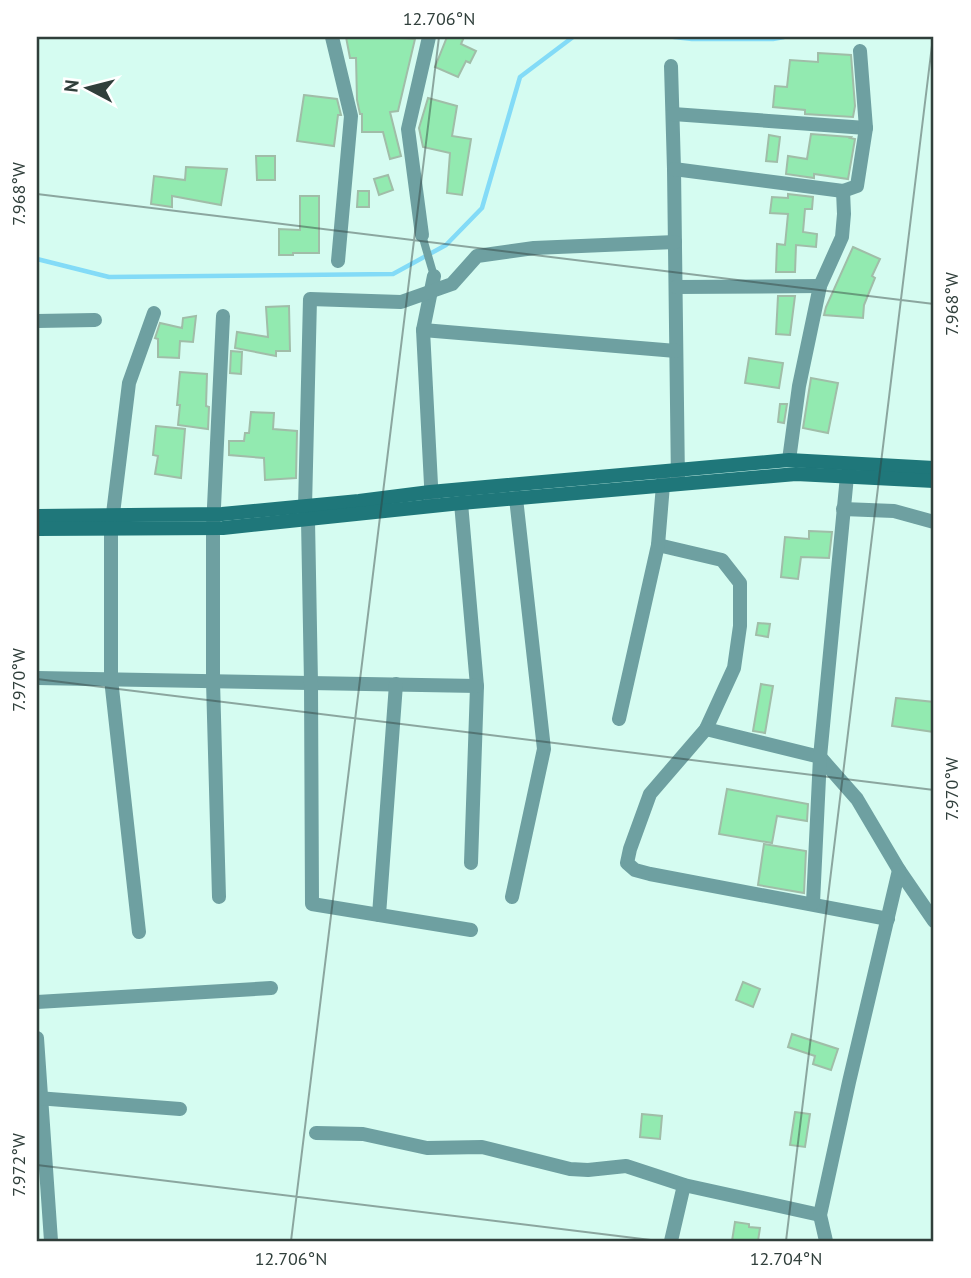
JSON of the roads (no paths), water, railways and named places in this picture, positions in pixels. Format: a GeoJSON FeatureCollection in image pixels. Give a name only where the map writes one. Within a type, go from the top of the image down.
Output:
{"type":"FeatureCollection","features":[{"type":"Feature","properties":{"kind":"main road"},"geometry":{"type":"LineString","coordinates":[[431,499],[461,503],[516,498],[789,460],[934,468]]}},
{"type":"Feature","properties":{"kind":"main road"},"geometry":{"type":"LineString","coordinates":[[37,529],[112,523],[214,521],[670,477],[796,474],[934,481]]}},
{"type":"Feature","properties":{"kind":"main road"},"geometry":{"type":"LineString","coordinates":[[37,516],[112,523]]}},
{"type":"Feature","properties":{"kind":"street"},"geometry":{"type":"LineString","coordinates":[[332,37],[351,116],[338,261]]}},
{"type":"Feature","properties":{"kind":"street"},"geometry":{"type":"LineString","coordinates":[[422,235],[408,129],[429,37]]}},
{"type":"Feature","properties":{"kind":"street"},"geometry":{"type":"LineString","coordinates":[[674,169],[843,191],[852,188],[858,183],[866,128],[860,51]]}},
{"type":"Feature","properties":{"kind":"street"},"geometry":{"type":"LineString","coordinates":[[619,719],[658,545],[670,477],[676,351],[671,66]]}},
{"type":"Feature","properties":{"kind":"street"},"geometry":{"type":"LineString","coordinates":[[673,114],[866,128]]}},
{"type":"Feature","properties":{"kind":"street"},"geometry":{"type":"LineString","coordinates":[[789,460],[799,386],[820,286],[842,237],[845,214],[843,191]]}},
{"type":"Feature","properties":{"kind":"street"},"geometry":{"type":"LineString","coordinates":[[471,930],[312,904],[307,513],[310,299],[401,302],[452,284],[477,256],[534,248],[675,242]]}},
{"type":"Feature","properties":{"kind":"street"},"geometry":{"type":"LineString","coordinates":[[431,499],[422,330],[434,276]]}},
{"type":"Feature","properties":{"kind":"street"},"geometry":{"type":"LineString","coordinates":[[676,287],[820,286]]}},
{"type":"Feature","properties":{"kind":"street"},"geometry":{"type":"LineString","coordinates":[[139,932],[111,679],[112,523],[129,383],[154,313]]}},
{"type":"Feature","properties":{"kind":"street"},"geometry":{"type":"LineString","coordinates":[[219,897],[213,681],[214,521],[223,316]]}},
{"type":"Feature","properties":{"kind":"street"},"geometry":{"type":"LineString","coordinates":[[37,321],[95,320]]}},
{"type":"Feature","properties":{"kind":"street"},"geometry":{"type":"LineString","coordinates":[[422,330],[676,351]]}},
{"type":"Feature","properties":{"kind":"street"},"geometry":{"type":"LineString","coordinates":[[813,903],[820,757],[847,476]]}},
{"type":"Feature","properties":{"kind":"street"},"geometry":{"type":"LineString","coordinates":[[512,897],[544,749],[516,498]]}},
{"type":"Feature","properties":{"kind":"street"},"geometry":{"type":"LineString","coordinates":[[461,503],[477,686],[471,863]]}},
{"type":"Feature","properties":{"kind":"street"},"geometry":{"type":"LineString","coordinates":[[843,509],[894,511],[934,522]]}},
{"type":"Feature","properties":{"kind":"street"},"geometry":{"type":"LineString","coordinates":[[658,545],[722,560],[740,583],[740,626],[734,668],[706,729],[650,794],[629,849],[627,863],[642,872],[888,919]]}},
{"type":"Feature","properties":{"kind":"street"},"geometry":{"type":"LineString","coordinates":[[37,678],[477,686]]}},
{"type":"Feature","properties":{"kind":"street"},"geometry":{"type":"LineString","coordinates":[[379,915],[396,684]]}},
{"type":"Feature","properties":{"kind":"street"},"geometry":{"type":"LineString","coordinates":[[706,729],[820,757],[857,799],[899,870],[934,921]]}},
{"type":"Feature","properties":{"kind":"street"},"geometry":{"type":"LineString","coordinates":[[826,1241],[820,1216],[899,870]]}},
{"type":"Feature","properties":{"kind":"street"},"geometry":{"type":"LineString","coordinates":[[37,1002],[271,988]]}},
{"type":"Feature","properties":{"kind":"street"},"geometry":{"type":"LineString","coordinates":[[37,1038],[39,1098],[51,1241]]}},
{"type":"Feature","properties":{"kind":"street"},"geometry":{"type":"LineString","coordinates":[[39,1098],[180,1109]]}},
{"type":"Feature","properties":{"kind":"street"},"geometry":{"type":"LineString","coordinates":[[316,1133],[363,1134],[427,1148],[482,1147],[570,1169],[626,1166],[684,1185],[820,1216]]}},
{"type":"Feature","properties":{"kind":"street"},"geometry":{"type":"LineString","coordinates":[[671,1241],[684,1185]]}},
{"type":"Feature","properties":{"kind":"lane"},"geometry":{"type":"LineString","coordinates":[[422,235],[434,276]]}},
{"type":"Feature","properties":{"kind":"waterway"},"geometry":{"type":"LineString","coordinates":[[37,259],[109,277],[393,274],[446,245],[482,208],[520,77],[573,37]]}},
{"type":"Feature","properties":{"kind":"waterway"},"geometry":{"type":"LineString","coordinates":[[674,37],[784,37]]}}]}
